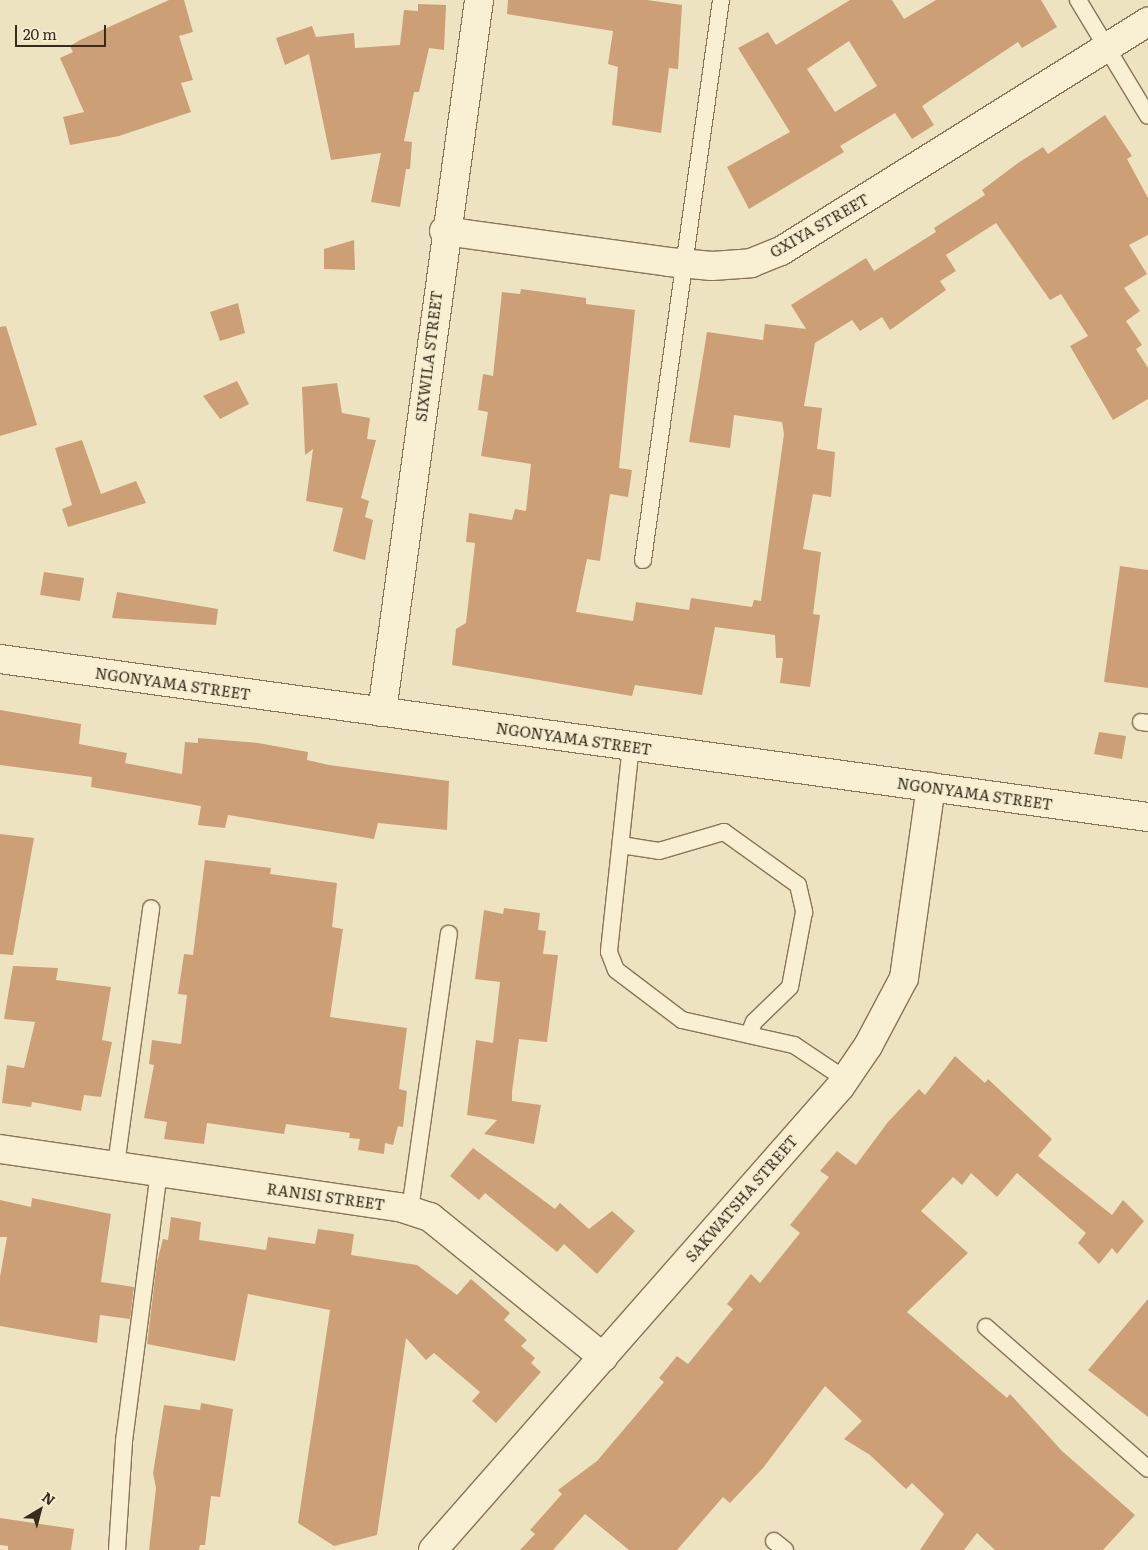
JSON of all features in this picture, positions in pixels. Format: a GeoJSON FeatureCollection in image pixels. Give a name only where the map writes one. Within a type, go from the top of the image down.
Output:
{"type":"FeatureCollection","features":[{"type":"Feature","properties":{"kind":"street","name":"SIXWILA STREET"},"geometry":{"type":"LineString","coordinates":[[382,712],[444,231],[479,0]]}},
{"type":"Feature","properties":{"kind":"street","name":"GXIYA STREET"},"geometry":{"type":"LineString","coordinates":[[444,231],[684,264],[751,263],[781,250],[1148,22]]}},
{"type":"Feature","properties":{"kind":"street","name":"NGONYAMA STREET"},"geometry":{"type":"LineString","coordinates":[[0,659],[1148,818]]}},
{"type":"Feature","properties":{"kind":"street","name":"SAKWATSHA STREET"},"geometry":{"type":"LineString","coordinates":[[432,1550],[846,1079],[886,1017],[904,978],[931,787]]}},
{"type":"Feature","properties":{"kind":"street","name":"RANISI STREET"},"geometry":{"type":"LineString","coordinates":[[0,1149],[410,1210],[452,1231],[603,1357]]}},
{"type":"Feature","properties":{"kind":"lane"},"geometry":{"type":"LineString","coordinates":[[643,560],[721,0]]}},
{"type":"Feature","properties":{"kind":"lane"},"geometry":{"type":"LineString","coordinates":[[1078,0],[1148,116]]}},
{"type":"Feature","properties":{"kind":"lane"},"geometry":{"type":"LineString","coordinates":[[631,746],[609,952],[616,970],[682,1020],[804,1048],[846,1079]]}},
{"type":"Feature","properties":{"kind":"lane"},"geometry":{"type":"LineString","coordinates":[[621,845],[659,851],[724,832],[798,885],[804,912],[790,987],[754,1022],[749,1034]]}},
{"type":"Feature","properties":{"kind":"lane"},"geometry":{"type":"LineString","coordinates":[[116,1165],[151,908]]}},
{"type":"Feature","properties":{"kind":"lane"},"geometry":{"type":"LineString","coordinates":[[410,1210],[449,934]]}},
{"type":"Feature","properties":{"kind":"lane"},"geometry":{"type":"LineString","coordinates":[[117,1550],[124,1441],[159,1172]]}},
{"type":"Feature","properties":{"kind":"lane"},"geometry":{"type":"LineString","coordinates":[[986,1326],[1148,1469]]}},
{"type":"Feature","properties":{"kind":"building"},"geometry":{"type":"Polygon","coordinates":[[[169,0],[184,0],[193,32],[179,36],[193,80],[181,83],[191,112],[119,136],[70,145],[63,117],[84,112],[60,58],[73,52],[70,46],[80,40],[169,0]]]}},
{"type":"Feature","properties":{"kind":"building"},"geometry":{"type":"Polygon","coordinates":[[[508,0],[647,0],[682,5],[678,69],[669,68],[661,133],[612,125],[618,67],[608,64],[613,31],[507,14],[508,0]]]}},
{"type":"Feature","properties":{"kind":"building"},"geometry":{"type":"Polygon","coordinates":[[[850,0],[892,0],[904,19],[936,0],[1041,0],[1057,27],[1022,48],[1018,42],[922,106],[934,125],[912,139],[895,113],[840,146],[844,152],[749,209],[727,167],[790,132],[738,48],[768,32],[776,45],[850,0]],[[849,41],[807,69],[835,112],[877,86],[849,41]]]}},
{"type":"Feature","properties":{"kind":"building"},"geometry":{"type":"Polygon","coordinates":[[[418,4],[446,5],[444,50],[429,48],[419,92],[414,92],[404,141],[412,142],[410,169],[406,169],[400,207],[371,202],[381,153],[331,160],[309,54],[285,65],[276,38],[312,26],[316,37],[354,33],[355,48],[400,45],[404,10],[418,11],[418,4]]]}},
{"type":"Feature","properties":{"kind":"building"},"geometry":{"type":"Polygon","coordinates":[[[1105,115],[1132,156],[1127,159],[1148,198],[1148,235],[1129,245],[1147,274],[1124,288],[1140,311],[1126,321],[1142,345],[1136,349],[1148,368],[1148,399],[1113,420],[1070,346],[1088,336],[1061,294],[1050,300],[996,223],[946,255],[956,271],[940,281],[946,290],[890,330],[882,317],[860,331],[852,320],[815,343],[804,406],[822,408],[817,449],[835,452],[831,497],[813,494],[803,549],[821,552],[813,614],[820,615],[810,687],[780,683],[783,658],[776,658],[775,635],[715,627],[702,695],[635,685],[632,696],[452,665],[456,629],[466,623],[475,543],[466,542],[469,513],[512,520],[515,509],[526,511],[531,464],[481,456],[488,412],[478,410],[483,374],[493,376],[502,292],[520,294],[521,289],[586,298],[586,304],[635,310],[619,468],[632,470],[628,497],[610,494],[600,561],[587,559],[576,612],[633,621],[636,602],[689,610],[691,598],[752,607],[754,600],[761,601],[784,434],[782,422],[734,415],[730,448],[689,442],[707,332],[763,340],[765,324],[806,329],[791,305],[866,258],[874,271],[936,232],[934,228],[985,195],[982,190],[1018,163],[1043,147],[1048,154],[1105,115]]]}},
{"type":"Feature","properties":{"kind":"building"},"geometry":{"type":"Polygon","coordinates":[[[354,240],[355,270],[324,269],[324,249],[354,240]]]}},
{"type":"Feature","properties":{"kind":"building"},"geometry":{"type":"Polygon","coordinates":[[[238,303],[245,333],[220,341],[210,312],[238,303]]]}},
{"type":"Feature","properties":{"kind":"building"},"geometry":{"type":"Polygon","coordinates":[[[6,326],[37,425],[0,436],[0,327],[6,326]]]}},
{"type":"Feature","properties":{"kind":"building"},"geometry":{"type":"Polygon","coordinates":[[[237,381],[249,404],[220,419],[203,396],[237,381]]]}},
{"type":"Feature","properties":{"kind":"building"},"geometry":{"type":"Polygon","coordinates":[[[337,383],[342,413],[370,418],[367,439],[376,440],[361,498],[369,501],[365,517],[373,520],[365,560],[333,551],[343,508],[306,501],[313,449],[305,455],[302,387],[337,383]]]}},
{"type":"Feature","properties":{"kind":"building"},"geometry":{"type":"Polygon","coordinates":[[[82,440],[101,494],[136,481],[146,503],[68,527],[62,509],[72,505],[55,448],[82,440]]]}},
{"type":"Feature","properties":{"kind":"building"},"geometry":{"type":"Polygon","coordinates":[[[1120,566],[1148,570],[1148,688],[1104,682],[1120,566]]]}},
{"type":"Feature","properties":{"kind":"building"},"geometry":{"type":"Polygon","coordinates":[[[44,572],[84,578],[80,601],[40,595],[44,572]]]}},
{"type":"Feature","properties":{"kind":"building"},"geometry":{"type":"Polygon","coordinates":[[[117,592],[218,609],[216,625],[112,618],[117,592]]]}},
{"type":"Feature","properties":{"kind":"building"},"geometry":{"type":"Polygon","coordinates":[[[0,710],[81,724],[79,744],[127,753],[125,763],[182,774],[185,742],[198,743],[198,738],[258,743],[308,752],[307,760],[329,765],[449,781],[447,830],[378,823],[374,839],[228,815],[225,828],[198,825],[201,806],[91,787],[92,777],[0,765],[0,710]]]}},
{"type":"Feature","properties":{"kind":"building"},"geometry":{"type":"Polygon","coordinates":[[[1099,732],[1126,736],[1122,759],[1094,754],[1099,732]]]}},
{"type":"Feature","properties":{"kind":"building"},"geometry":{"type":"Polygon","coordinates":[[[0,834],[34,838],[13,955],[0,954],[0,834]]]}},
{"type":"Feature","properties":{"kind":"building"},"geometry":{"type":"Polygon","coordinates":[[[205,860],[271,868],[270,874],[337,883],[332,927],[343,929],[330,1017],[407,1028],[399,1089],[407,1091],[403,1127],[398,1126],[393,1145],[385,1143],[384,1154],[358,1150],[360,1139],[349,1138],[350,1133],[286,1124],[284,1134],[207,1123],[204,1144],[164,1139],[167,1122],[144,1118],[154,1065],[149,1064],[152,1040],[181,1044],[187,995],[178,994],[184,954],[193,955],[205,860]]]}},
{"type":"Feature","properties":{"kind":"building"},"geometry":{"type":"Polygon","coordinates":[[[504,908],[540,913],[538,930],[546,931],[543,954],[558,955],[547,1042],[519,1039],[512,1092],[512,1101],[541,1105],[534,1144],[484,1134],[497,1120],[467,1115],[476,1040],[493,1043],[500,982],[475,979],[484,910],[503,914],[504,908]]]}},
{"type":"Feature","properties":{"kind":"building"},"geometry":{"type":"Polygon","coordinates":[[[13,966],[58,968],[56,980],[111,987],[102,1040],[112,1042],[101,1097],[84,1095],[81,1111],[32,1102],[31,1107],[2,1103],[7,1065],[24,1068],[35,1022],[4,1019],[13,966]]]}},
{"type":"Feature","properties":{"kind":"building"},"geometry":{"type":"Polygon","coordinates":[[[955,1056],[985,1083],[988,1079],[1052,1139],[1038,1156],[1112,1215],[1123,1200],[1144,1221],[1117,1254],[1112,1248],[1099,1264],[1078,1243],[1086,1233],[1017,1173],[997,1197],[971,1173],[962,1185],[953,1177],[921,1211],[968,1253],[907,1312],[1007,1398],[1010,1394],[1062,1451],[1135,1515],[1103,1550],[995,1550],[977,1533],[964,1550],[920,1550],[944,1514],[912,1483],[906,1489],[870,1455],[844,1439],[862,1421],[825,1386],[763,1468],[730,1503],[723,1497],[677,1550],[629,1550],[585,1514],[553,1550],[520,1550],[535,1534],[530,1530],[562,1494],[558,1490],[597,1461],[664,1382],[659,1378],[677,1356],[688,1364],[733,1309],[727,1304],[751,1274],[760,1283],[800,1233],[790,1225],[829,1177],[820,1171],[837,1151],[856,1165],[888,1122],[919,1089],[925,1095],[955,1056]]]}},
{"type":"Feature","properties":{"kind":"building"},"geometry":{"type":"Polygon","coordinates":[[[473,1148],[555,1209],[560,1203],[589,1229],[612,1211],[635,1231],[597,1274],[564,1244],[557,1252],[485,1193],[479,1200],[450,1176],[473,1148]]]}},
{"type":"Feature","properties":{"kind":"building"},"geometry":{"type":"Polygon","coordinates":[[[32,1198],[111,1214],[101,1282],[134,1287],[130,1319],[100,1315],[97,1343],[0,1326],[0,1277],[7,1237],[0,1237],[0,1200],[31,1207],[32,1198]]]}},
{"type":"Feature","properties":{"kind":"building"},"geometry":{"type":"Polygon","coordinates":[[[171,1217],[201,1222],[199,1240],[266,1250],[268,1237],[315,1244],[318,1229],[354,1234],[351,1255],[417,1265],[457,1295],[471,1279],[510,1313],[504,1320],[527,1340],[521,1346],[535,1358],[531,1363],[541,1372],[496,1423],[472,1401],[480,1392],[434,1353],[426,1360],[406,1338],[377,1535],[334,1546],[298,1523],[330,1310],[248,1294],[235,1361],[147,1344],[157,1262],[163,1239],[168,1240],[171,1217]]]}},
{"type":"Feature","properties":{"kind":"building"},"geometry":{"type":"Polygon","coordinates":[[[1148,1299],[1148,1417],[1088,1370],[1148,1299]]]}},
{"type":"Feature","properties":{"kind":"building"},"geometry":{"type":"Polygon","coordinates":[[[201,1403],[233,1409],[220,1497],[211,1496],[205,1545],[200,1545],[199,1550],[149,1550],[156,1488],[153,1473],[164,1405],[200,1410],[201,1403]]]}},
{"type":"Feature","properties":{"kind":"building"},"geometry":{"type":"Polygon","coordinates":[[[0,1518],[74,1529],[71,1550],[8,1550],[8,1546],[0,1545],[0,1518]]]}}]}
